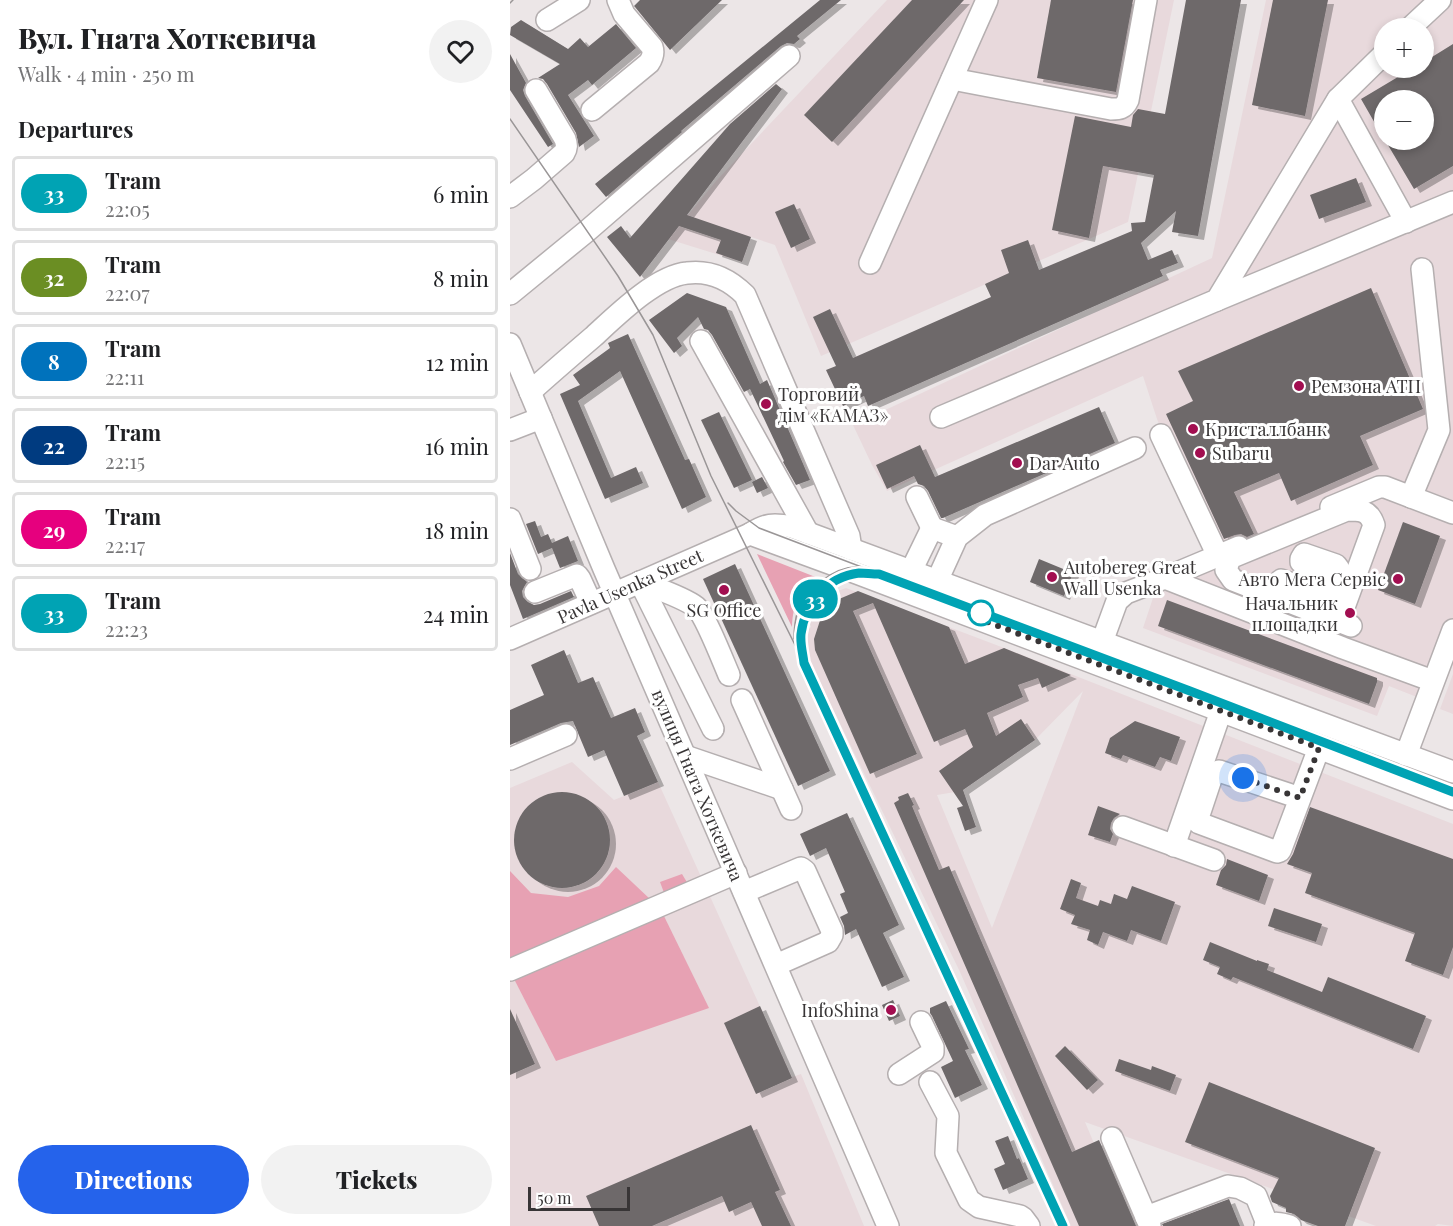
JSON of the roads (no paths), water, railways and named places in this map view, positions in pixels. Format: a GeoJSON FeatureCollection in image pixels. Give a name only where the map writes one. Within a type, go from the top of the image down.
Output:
{"type":"FeatureCollection","features":[{"type":"Feature","properties":{"kind":"street"},"geometry":{"type":"LineString","coordinates":[[547,20],[579,0]]}},
{"type":"Feature","properties":{"kind":"street"},"geometry":{"type":"LineString","coordinates":[[592,110],[649,63],[652,58],[652,47],[624,14],[618,0]]}},
{"type":"Feature","properties":{"kind":"street"},"geometry":{"type":"LineString","coordinates":[[870,263],[987,0]]}},
{"type":"Feature","properties":{"kind":"street"},"geometry":{"type":"LineString","coordinates":[[952,79],[1120,109],[1128,100],[1146,0]]}},
{"type":"Feature","properties":{"kind":"street"},"geometry":{"type":"LineString","coordinates":[[1421,18],[1440,0]]}},
{"type":"Feature","properties":{"kind":"street"},"geometry":{"type":"LineString","coordinates":[[510,294],[596,224],[789,56]]}},
{"type":"Feature","properties":{"kind":"street"},"geometry":{"type":"LineString","coordinates":[[1217,300],[1338,99],[1374,64]]}},
{"type":"Feature","properties":{"kind":"street"},"geometry":{"type":"LineString","coordinates":[[510,197],[534,179],[566,149],[565,139],[536,90]]}},
{"type":"Feature","properties":{"kind":"street"},"geometry":{"type":"LineString","coordinates":[[1338,99],[1406,222]]}},
{"type":"Feature","properties":{"kind":"street"},"geometry":{"type":"LineString","coordinates":[[941,417],[1453,202]]}},
{"type":"Feature","properties":{"kind":"street"},"geometry":{"type":"LineString","coordinates":[[1411,497],[1439,430],[1422,269]]}},
{"type":"Feature","properties":{"kind":"street"},"geometry":{"type":"LineString","coordinates":[[530,392],[634,301],[660,282],[685,273],[700,272],[734,283],[745,295],[849,536],[851,549]]}},
{"type":"Feature","properties":{"kind":"street"},"geometry":{"type":"LineString","coordinates":[[701,341],[808,533]]}},
{"type":"Feature","properties":{"kind":"street","name":"вулиця Гната Хоткевича"},"geometry":{"type":"LineString","coordinates":[[510,344],[614,593],[888,1226]]}},
{"type":"Feature","properties":{"kind":"street"},"geometry":{"type":"LineString","coordinates":[[510,430],[541,418]]}},
{"type":"Feature","properties":{"kind":"street"},"geometry":{"type":"LineString","coordinates":[[1161,435],[1218,556]]}},
{"type":"Feature","properties":{"kind":"street"},"geometry":{"type":"LineString","coordinates":[[937,581],[957,537],[985,515],[1135,448]]}},
{"type":"Feature","properties":{"kind":"street"},"geometry":{"type":"LineString","coordinates":[[1102,642],[1117,601],[1126,593],[1379,487],[1385,487],[1453,513]]}},
{"type":"Feature","properties":{"kind":"street"},"geometry":{"type":"LineString","coordinates":[[917,497],[932,528],[957,537]]}},
{"type":"Feature","properties":{"kind":"street"},"geometry":{"type":"LineString","coordinates":[[1347,510],[1366,512],[1374,525],[1338,621],[1340,569],[1336,565],[1307,554],[1302,556],[1301,562],[1326,572],[1328,576],[1322,593],[1318,593],[1233,580],[1226,570],[1230,558],[1347,510]]}},
{"type":"Feature","properties":{"kind":"street"},"geometry":{"type":"LineString","coordinates":[[510,519],[530,568]]}},
{"type":"Feature","properties":{"kind":"street","name":"Pavla Usenka Street"},"geometry":{"type":"LineString","coordinates":[[511,637],[764,526],[792,527],[1453,772]]}},
{"type":"Feature","properties":{"kind":"street"},"geometry":{"type":"LineString","coordinates":[[911,571],[932,528]]}},
{"type":"Feature","properties":{"kind":"street"},"geometry":{"type":"LineString","coordinates":[[1278,588],[1292,532]]}},
{"type":"Feature","properties":{"kind":"street"},"geometry":{"type":"LineString","coordinates":[[750,534],[859,573],[1453,799]]}},
{"type":"Feature","properties":{"kind":"street"},"geometry":{"type":"LineString","coordinates":[[535,592],[577,575],[591,603]]}},
{"type":"Feature","properties":{"kind":"street"},"geometry":{"type":"LineString","coordinates":[[1165,578],[1433,681]]}},
{"type":"Feature","properties":{"kind":"street"},"geometry":{"type":"LineString","coordinates":[[640,582],[696,608],[729,675]]}},
{"type":"Feature","properties":{"kind":"street"},"geometry":{"type":"LineString","coordinates":[[640,582],[713,729]]}},
{"type":"Feature","properties":{"kind":"street"},"geometry":{"type":"LineString","coordinates":[[1278,588],[1338,621]]}},
{"type":"Feature","properties":{"kind":"street"},"geometry":{"type":"LineString","coordinates":[[1406,755],[1453,630]]}},
{"type":"Feature","properties":{"kind":"street"},"geometry":{"type":"LineString","coordinates":[[742,700],[791,809]]}},
{"type":"Feature","properties":{"kind":"street"},"geometry":{"type":"LineString","coordinates":[[1174,846],[1221,711]]}},
{"type":"Feature","properties":{"kind":"street"},"geometry":{"type":"LineString","coordinates":[[510,759],[566,735]]}},
{"type":"Feature","properties":{"kind":"street"},"geometry":{"type":"LineString","coordinates":[[1300,798],[1219,771],[1212,776],[1197,820],[1199,823],[1279,852],[1300,798],[1319,748]]}},
{"type":"Feature","properties":{"kind":"street"},"geometry":{"type":"LineString","coordinates":[[685,756],[782,789]]}},
{"type":"Feature","properties":{"kind":"street"},"geometry":{"type":"LineString","coordinates":[[1123,827],[1214,860]]}},
{"type":"Feature","properties":{"kind":"street"},"geometry":{"type":"LineString","coordinates":[[510,970],[740,883],[801,868],[805,871],[832,935],[828,942],[776,965]]}},
{"type":"Feature","properties":{"kind":"street"},"geometry":{"type":"LineString","coordinates":[[899,1074],[933,1052],[933,1047],[921,1022]]}},
{"type":"Feature","properties":{"kind":"street"},"geometry":{"type":"LineString","coordinates":[[930,1082],[948,1116],[946,1153],[969,1200],[979,1207],[1023,1218],[1029,1226]]}},
{"type":"Feature","properties":{"kind":"street"},"geometry":{"type":"LineString","coordinates":[[1112,1138],[1148,1222],[1228,1186],[1240,1188],[1256,1196],[1267,1226],[1275,1223],[1290,1226]]}},
{"type":"Feature","properties":{"kind":"tram line"},"geometry":{"type":"LineString","coordinates":[[510,3],[513,0]]}},
{"type":"Feature","properties":{"kind":"tram line"},"geometry":{"type":"LineString","coordinates":[[510,119],[618,276],[653,335],[711,476],[804,663],[1063,1226]]}},
{"type":"Feature","properties":{"kind":"tram line"},"geometry":{"type":"LineString","coordinates":[[728,503],[759,528],[1453,792]]}},
{"type":"Feature","properties":{"kind":"tram line"},"geometry":{"type":"LineString","coordinates":[[794,639],[798,610],[814,587],[840,570],[858,567]]}},
{"type":"Feature","properties":{"kind":"tram line","name":"33"},"geometry":{"type":"LineString","coordinates":[[1063,1226],[804,663],[800,637],[808,608],[820,591],[859,573],[879,574],[1453,792]]}},
{"type":"Feature","properties":{"kind":"place","name":"Ремзона АТП"},"geometry":{"type":"Point","coordinates":[1299,386]}},
{"type":"Feature","properties":{"kind":"place","name":"Торговий дім «КАМАЗ»"},"geometry":{"type":"Point","coordinates":[766,404]}},
{"type":"Feature","properties":{"kind":"place","name":"Кристаллбанк"},"geometry":{"type":"Point","coordinates":[1193,429]}},
{"type":"Feature","properties":{"kind":"place","name":"Subaru"},"geometry":{"type":"Point","coordinates":[1200,453]}},
{"type":"Feature","properties":{"kind":"place","name":"Dar Auto"},"geometry":{"type":"Point","coordinates":[1017,463]}},
{"type":"Feature","properties":{"kind":"place","name":"Autobereg Great Wall Usenka"},"geometry":{"type":"Point","coordinates":[1052,577]}},
{"type":"Feature","properties":{"kind":"place","name":"Авто Мега Сервіс"},"geometry":{"type":"Point","coordinates":[1398,579]}},
{"type":"Feature","properties":{"kind":"place","name":"SG Office"},"geometry":{"type":"Point","coordinates":[724,590]}},
{"type":"Feature","properties":{"kind":"place","name":"Начальник площадки"},"geometry":{"type":"Point","coordinates":[1350,613]}},
{"type":"Feature","properties":{"kind":"place","name":"InfoShina"},"geometry":{"type":"Point","coordinates":[891,1010]}}]}
